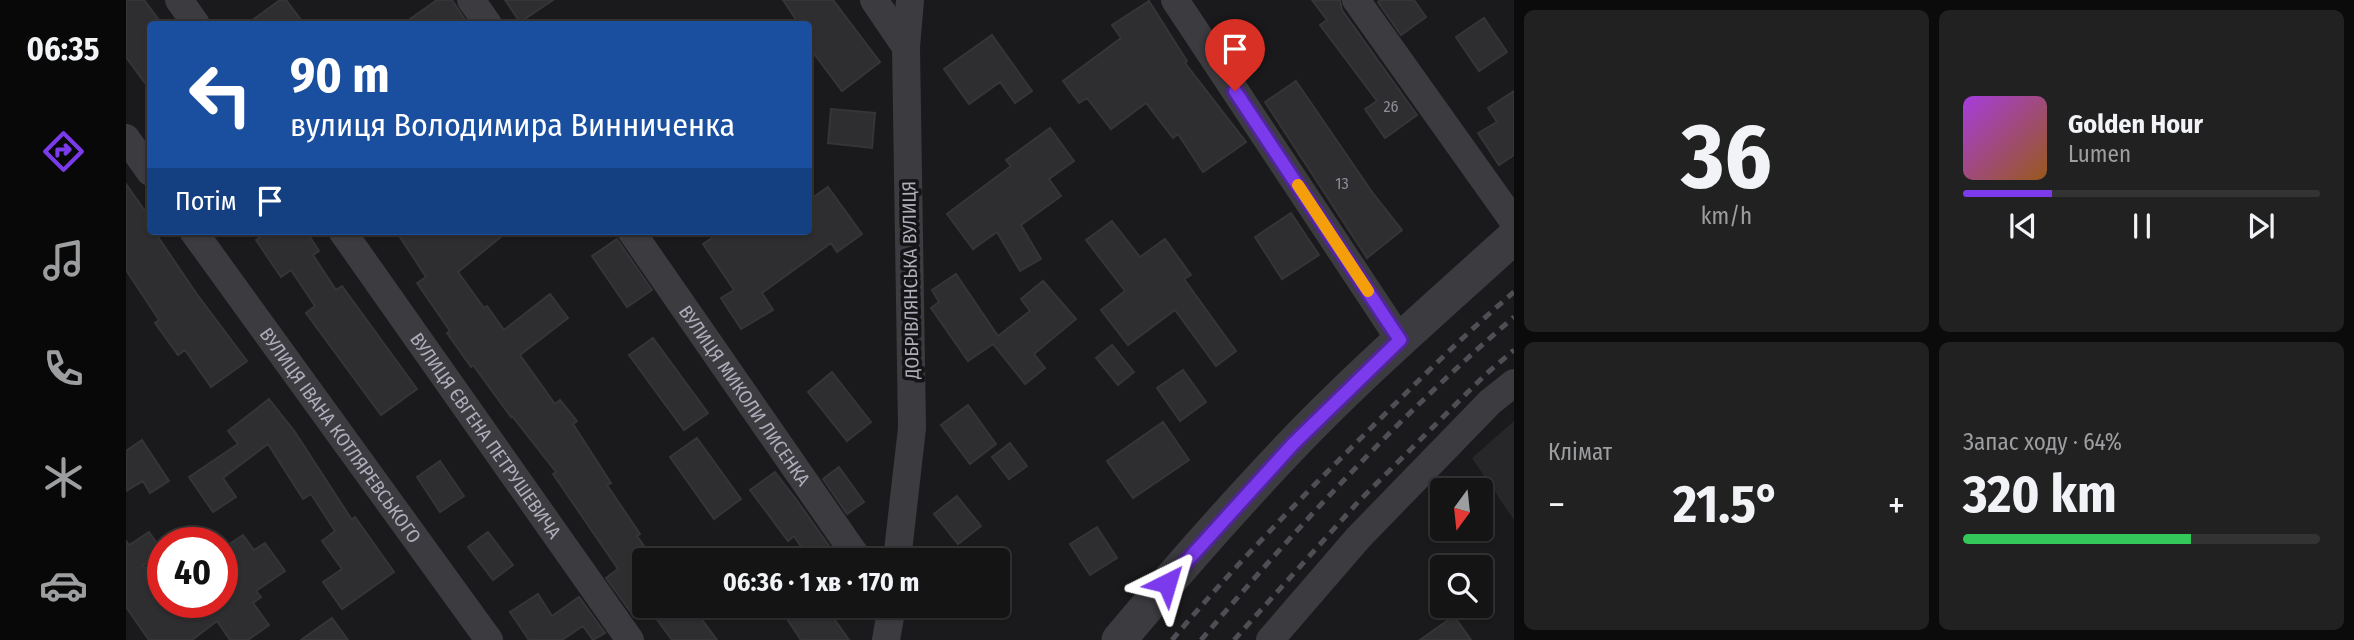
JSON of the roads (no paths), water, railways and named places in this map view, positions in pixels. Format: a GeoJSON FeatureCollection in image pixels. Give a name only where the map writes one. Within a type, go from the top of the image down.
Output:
{"type":"FeatureCollection","features":[{"type":"Feature","properties":{"kind":"street"},"geometry":{"type":"LineString","coordinates":[[179,0],[194,21]]}},
{"type":"Feature","properties":{"kind":"street"},"geometry":{"type":"LineString","coordinates":[[471,0],[486,21]]}},
{"type":"Feature","properties":{"kind":"street"},"geometry":{"type":"LineString","coordinates":[[874,0],[905,47]]}},
{"type":"Feature","properties":{"kind":"street","name":"ДОБРІВЛЯНСЬКА ВУЛИЦЯ"},"geometry":{"type":"LineString","coordinates":[[898,548],[912,428],[905,47],[910,0]]}},
{"type":"Feature","properties":{"kind":"street"},"geometry":{"type":"LineString","coordinates":[[1175,0],[1400,340]]}},
{"type":"Feature","properties":{"kind":"street"},"geometry":{"type":"LineString","coordinates":[[1356,0],[1514,222]]}},
{"type":"Feature","properties":{"kind":"street"},"geometry":{"type":"LineString","coordinates":[[126,138],[147,168]]}},
{"type":"Feature","properties":{"kind":"street","name":"ВУЛИЦЯ ІВАНА КОТЛЯРЕВСЬКОГО"},"geometry":{"type":"LineString","coordinates":[[196,235],[489,640]]}},
{"type":"Feature","properties":{"kind":"street","name":"ВУЛИЦЯ ЄВГЕНА ПЕТРУШЕВИЧА"},"geometry":{"type":"LineString","coordinates":[[345,235],[630,640]]}},
{"type":"Feature","properties":{"kind":"street","name":"ВУЛИЦЯ МИКОЛИ ЛИСЕНКА"},"geometry":{"type":"LineString","coordinates":[[634,235],[851,548]]}},
{"type":"Feature","properties":{"kind":"street"},"geometry":{"type":"LineString","coordinates":[[1119,640],[1182,564],[1294,443],[1400,340],[1514,237]]}},
{"type":"Feature","properties":{"kind":"street"},"geometry":{"type":"LineString","coordinates":[[1270,640],[1358,538],[1490,402],[1514,383]]}},
{"type":"Feature","properties":{"kind":"street"},"geometry":{"type":"LineString","coordinates":[[886,640],[889,618]]}},
{"type":"Feature","properties":{"kind":"railway"},"geometry":{"type":"LineString","coordinates":[[1172,640],[1308,492],[1433,366],[1514,292]]}},
{"type":"Feature","properties":{"kind":"railway"},"geometry":{"type":"LineString","coordinates":[[1201,640],[1352,472],[1431,392],[1514,317]]}},
{"type":"Feature","properties":{"kind":"railway"},"geometry":{"type":"LineString","coordinates":[[1234,640],[1358,502],[1486,374],[1514,350]]}}]}
